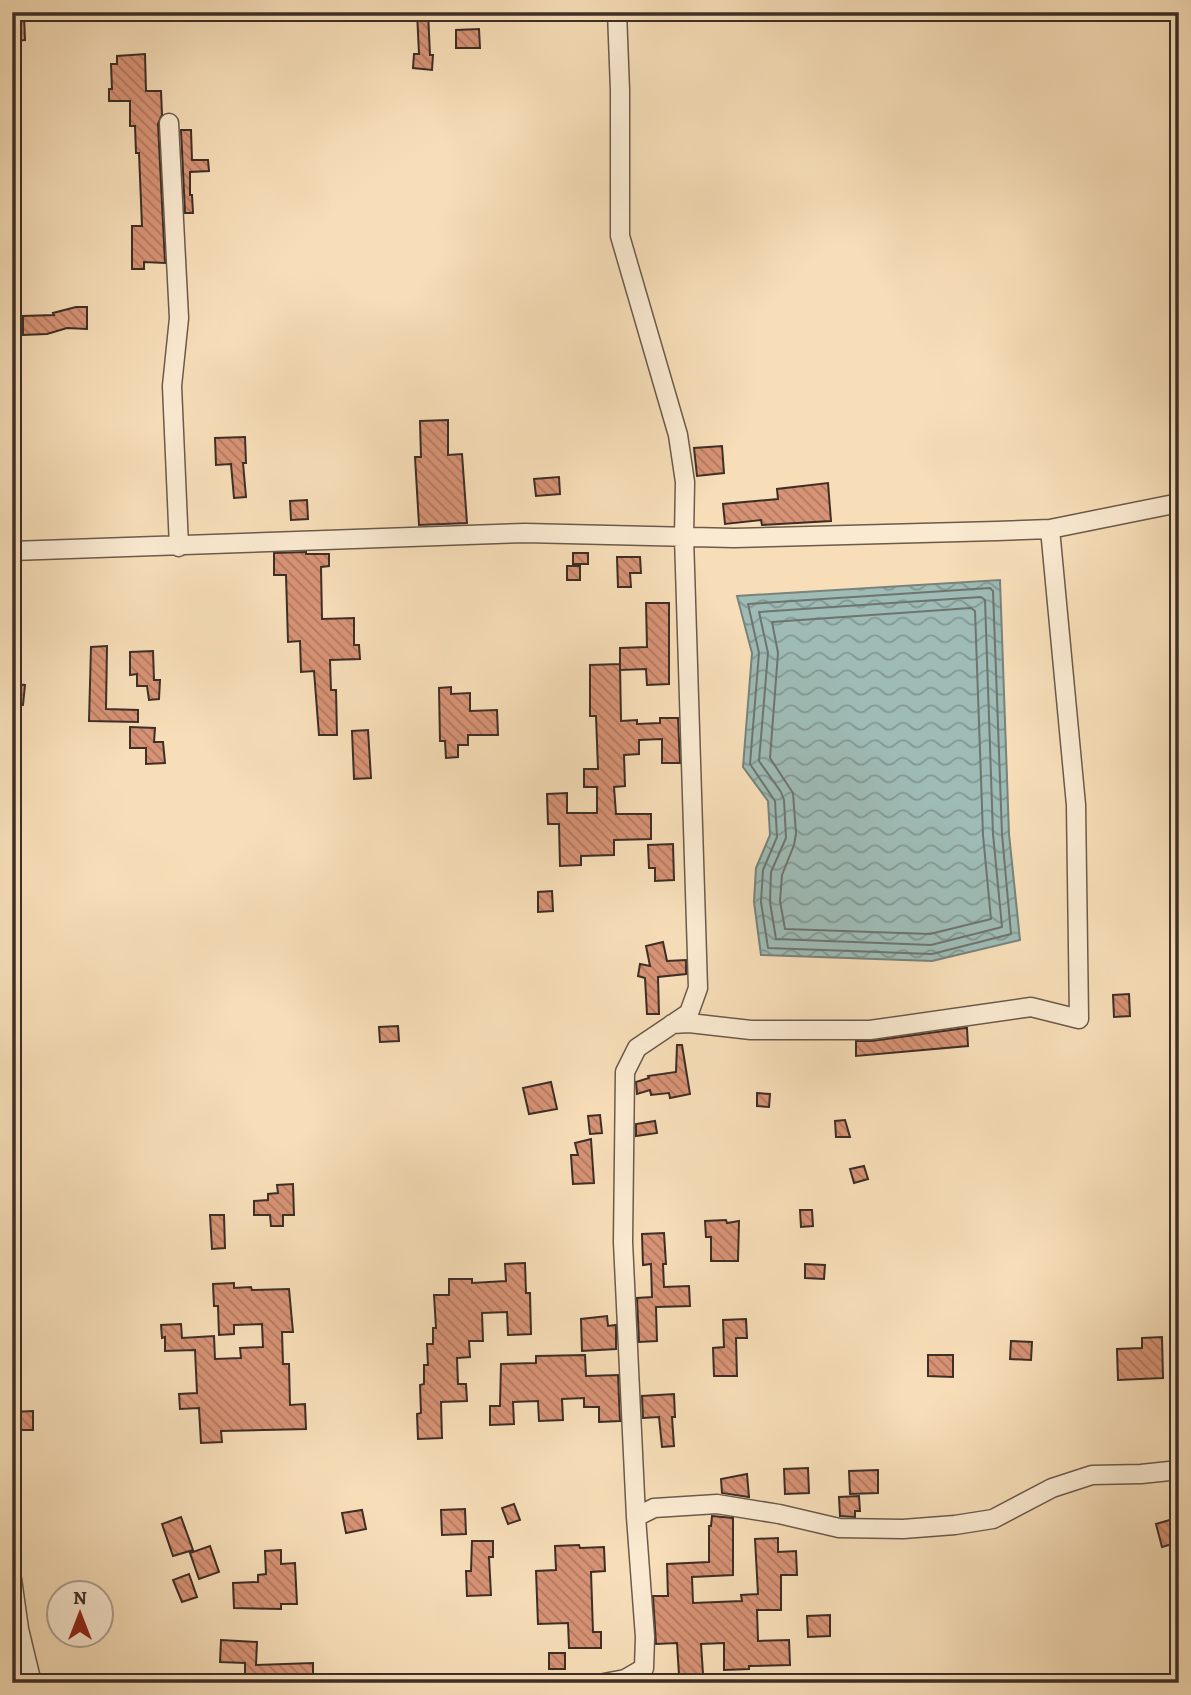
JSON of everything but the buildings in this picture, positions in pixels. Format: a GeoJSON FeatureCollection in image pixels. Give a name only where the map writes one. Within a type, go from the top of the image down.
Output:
{"type":"FeatureCollection","features":[{"type":"Feature","properties":{"kind":"street"},"geometry":{"type":"LineString","coordinates":[[604,1683],[625,1678],[644,1668],[645,1637],[622,1242],[625,1072],[637,1048],[689,1013],[698,988],[684,537],[685,482],[678,435],[620,236],[617,12]]}},
{"type":"Feature","properties":{"kind":"street"},"geometry":{"type":"LineString","coordinates":[[169,124],[179,318],[172,386],[179,547]]}},
{"type":"Feature","properties":{"kind":"street"},"geometry":{"type":"LineString","coordinates":[[12,551],[525,533],[734,538],[1051,529],[1179,503]]}},
{"type":"Feature","properties":{"kind":"street"},"geometry":{"type":"LineString","coordinates":[[672,1024],[689,1023],[751,1030],[870,1030],[1031,1007],[1079,1019],[1076,805],[1051,529]]}},
{"type":"Feature","properties":{"kind":"street"},"geometry":{"type":"LineString","coordinates":[[636,1517],[654,1508],[717,1504],[779,1514],[839,1528],[929,1527],[993,1519],[1052,1488],[1092,1475],[1179,1470]]}},
{"type":"Feature","properties":{"kind":"street"},"geometry":{"type":"LineString","coordinates":[[12,1579],[19,1629],[32,1683]]}},
{"type":"Feature","properties":{"kind":"water"},"geometry":{"type":"Polygon","coordinates":[[[1000,580],[1009,834],[1020,940],[932,961],[761,955],[754,902],[756,868],[770,835],[768,801],[743,767],[752,653],[737,596],[1000,580]]]}}]}
